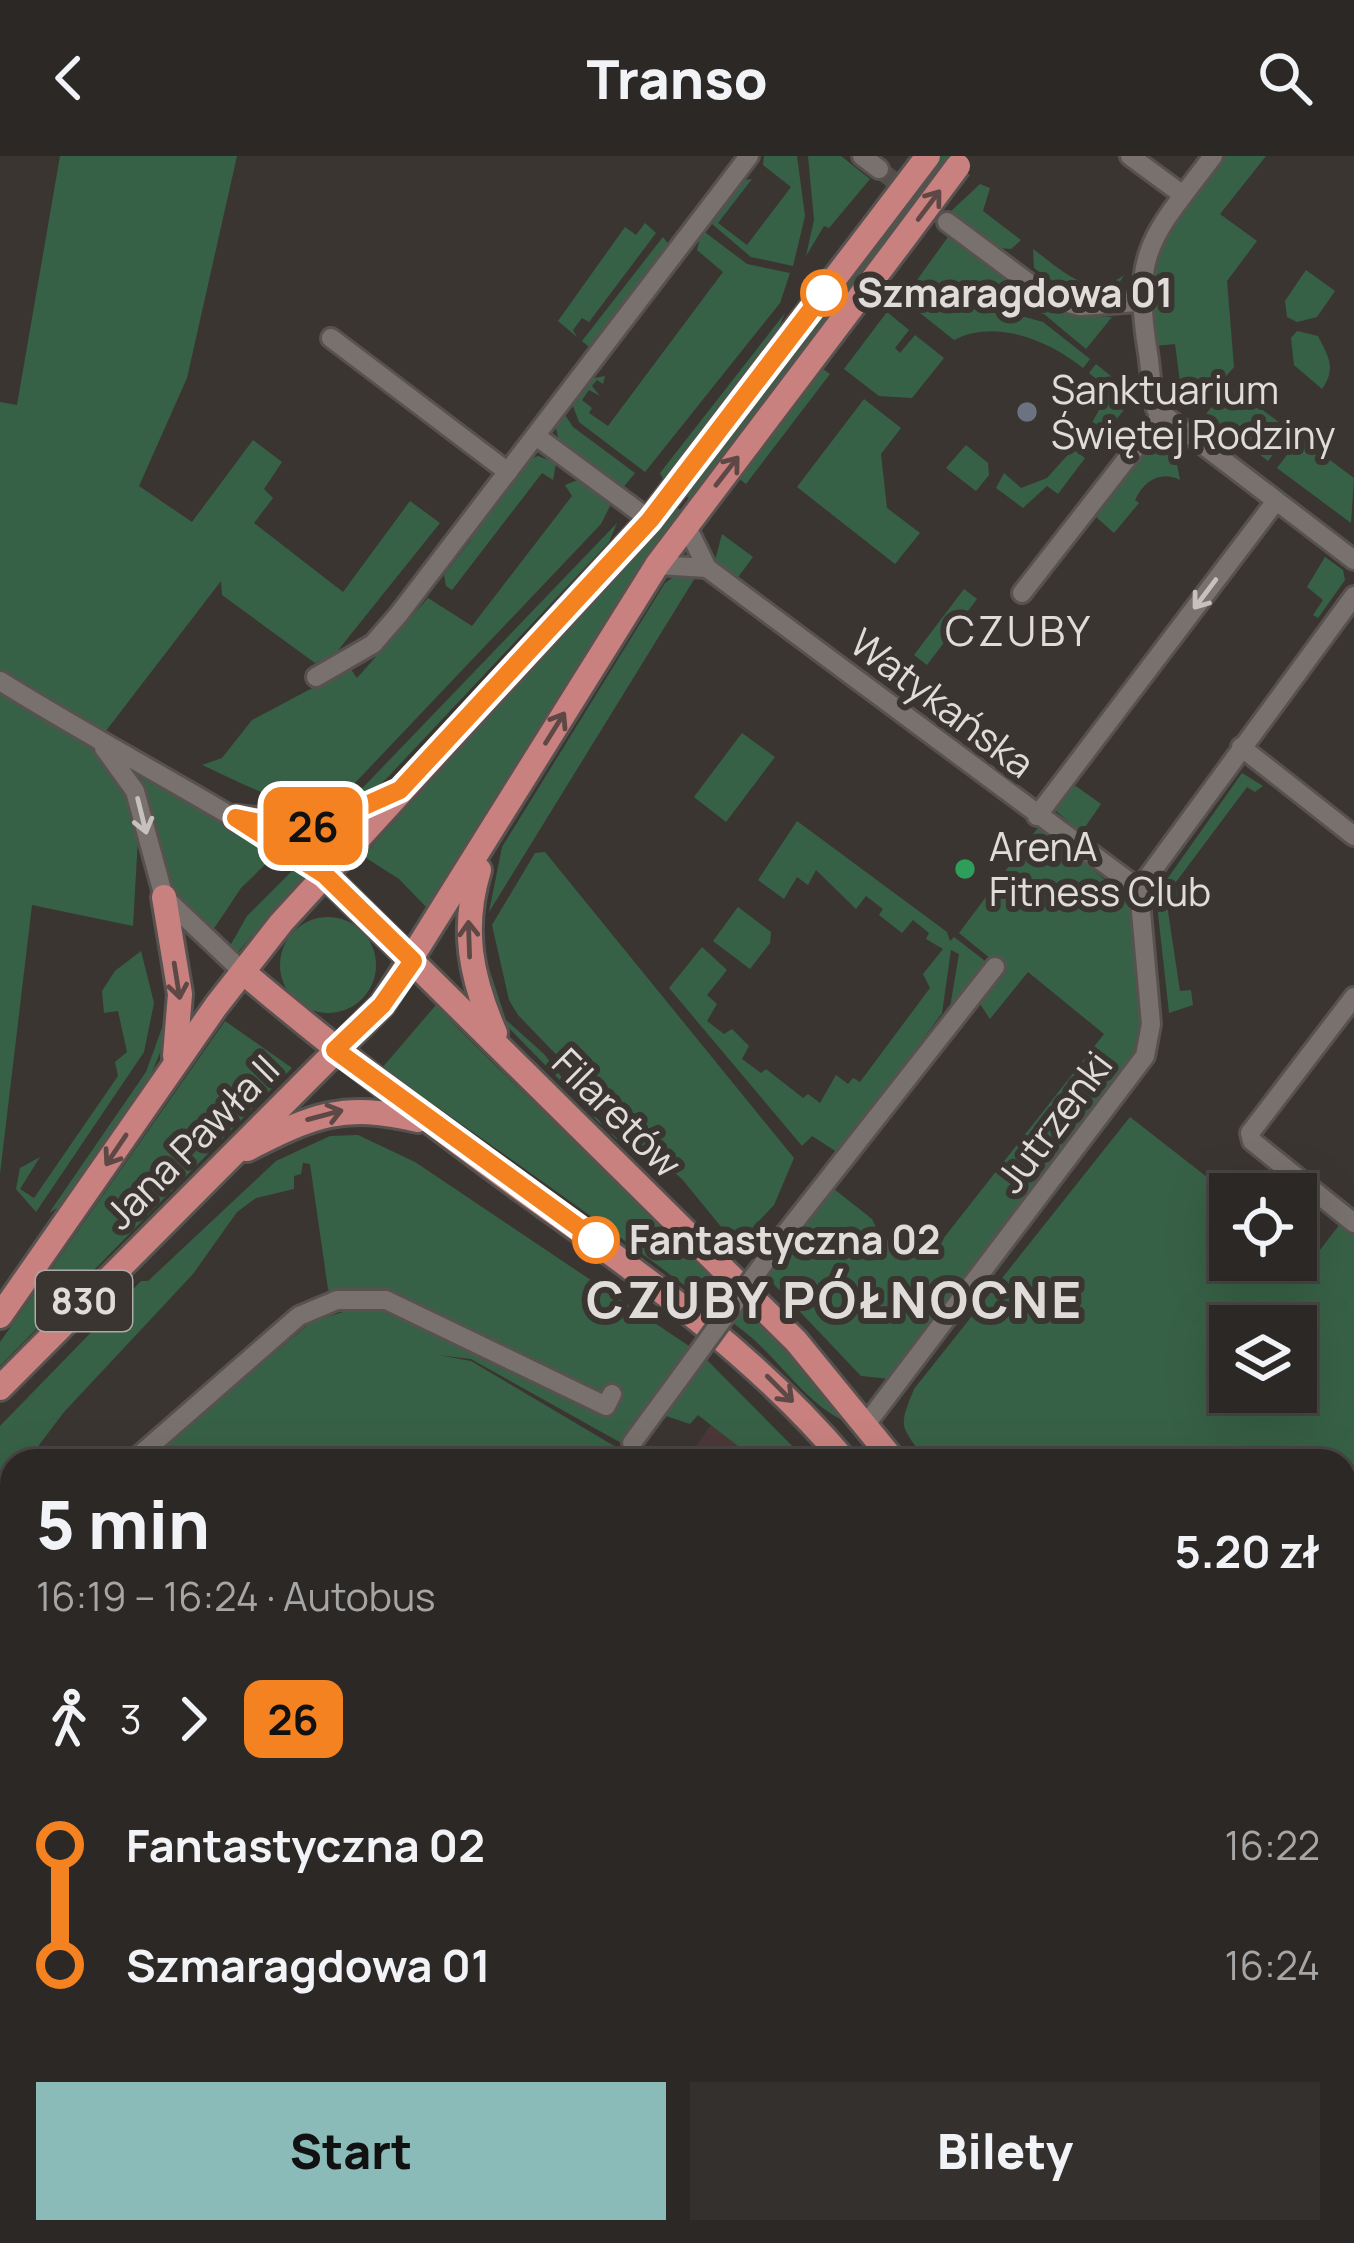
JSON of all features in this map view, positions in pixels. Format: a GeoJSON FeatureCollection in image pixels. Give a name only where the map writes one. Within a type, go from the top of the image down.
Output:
{"type":"FeatureCollection","features":[{"type":"Feature","properties":{"kind":"main road","name":"830"},"geometry":{"type":"LineString","coordinates":[[243,972],[400,790],[650,520],[928,156]]}},
{"type":"Feature","properties":{"kind":"main road","name":"830"},"geometry":{"type":"LineString","coordinates":[[335,1050],[382,1005],[413,961],[657,565],[962,161]]}},
{"type":"Feature","properties":{"kind":"main road"},"geometry":{"type":"LineString","coordinates":[[236,818],[274,826],[324,824],[400,790]]}},
{"type":"Feature","properties":{"kind":"main road"},"geometry":{"type":"LineString","coordinates":[[494,827],[471,900],[468,935],[478,995],[502,1048]]}},
{"type":"Feature","properties":{"kind":"main road","name":"Filaretów"},"geometry":{"type":"LineString","coordinates":[[325,875],[796,1341],[885,1449]]}},
{"type":"Feature","properties":{"kind":"main road"},"geometry":{"type":"LineString","coordinates":[[164,897],[180,994],[174,1065]]}},
{"type":"Feature","properties":{"kind":"main road"},"geometry":{"type":"LineString","coordinates":[[243,972],[335,1050],[743,1354],[835,1449]]}},
{"type":"Feature","properties":{"kind":"main road","name":"Jana Pawła II"},"geometry":{"type":"LineString","coordinates":[[0,1316],[243,972]]}},
{"type":"Feature","properties":{"kind":"main road","name":"Jana Pawła II"},"geometry":{"type":"LineString","coordinates":[[0,1388],[335,1050]]}},
{"type":"Feature","properties":{"kind":"main road"},"geometry":{"type":"LineString","coordinates":[[226,1159],[303,1121],[343,1109],[432,1124]]}},
{"type":"Feature","properties":{"kind":"main road"},"geometry":{"type":"LineString","coordinates":[[816,1426],[847,1430],[867,1423]]}},
{"type":"Feature","properties":{"kind":"street"},"geometry":{"type":"LineString","coordinates":[[862,156],[879,169]]}},
{"type":"Feature","properties":{"kind":"street"},"geometry":{"type":"LineString","coordinates":[[1130,156],[1184,195]]}},
{"type":"Feature","properties":{"kind":"street"},"geometry":{"type":"LineString","coordinates":[[1213,156],[1148,245],[1138,302],[1154,400],[1161,415],[1354,560]]}},
{"type":"Feature","properties":{"kind":"street"},"geometry":{"type":"LineString","coordinates":[[316,677],[373,644],[536,436],[740,159]]}},
{"type":"Feature","properties":{"kind":"street"},"geometry":{"type":"LineString","coordinates":[[946,222],[1049,298],[1079,306],[1138,302]]}},
{"type":"Feature","properties":{"kind":"street"},"geometry":{"type":"LineString","coordinates":[[331,338],[508,472]]}},
{"type":"Feature","properties":{"kind":"street"},"geometry":{"type":"LineString","coordinates":[[1022,593],[1161,415]]}},
{"type":"Feature","properties":{"kind":"street"},"geometry":{"type":"LineString","coordinates":[[536,436],[650,520]]}},
{"type":"Feature","properties":{"kind":"street"},"geometry":{"type":"LineString","coordinates":[[1037,815],[1276,501]]}},
{"type":"Feature","properties":{"kind":"street"},"geometry":{"type":"LineString","coordinates":[[657,565],[707,568],[686,525]]}},
{"type":"Feature","properties":{"kind":"street","name":"Watykańska"},"geometry":{"type":"LineString","coordinates":[[707,568],[1138,889]]}},
{"type":"Feature","properties":{"kind":"street"},"geometry":{"type":"LineString","coordinates":[[1138,889],[1354,596]]}},
{"type":"Feature","properties":{"kind":"street"},"geometry":{"type":"LineString","coordinates":[[0,681],[94,740],[162,772],[325,875]]}},
{"type":"Feature","properties":{"kind":"street"},"geometry":{"type":"LineString","coordinates":[[94,740],[134,791],[164,897],[243,972]]}},
{"type":"Feature","properties":{"kind":"street"},"geometry":{"type":"LineString","coordinates":[[1241,747],[1354,836]]}},
{"type":"Feature","properties":{"kind":"street","name":"Jutrzenki"},"geometry":{"type":"LineString","coordinates":[[867,1423],[1144,1056],[1151,1024],[1138,889]]}},
{"type":"Feature","properties":{"kind":"street"},"geometry":{"type":"LineString","coordinates":[[628,1449],[785,1234],[995,967]]}},
{"type":"Feature","properties":{"kind":"street"},"geometry":{"type":"LineString","coordinates":[[1354,998],[1250,1136],[1354,1223]]}},
{"type":"Feature","properties":{"kind":"street"},"geometry":{"type":"LineString","coordinates":[[147,1449],[299,1316],[338,1300],[386,1300],[519,1354],[606,1406],[612,1394]]}},
{"type":"Feature","properties":{"kind":"shaded area"},"geometry":{"type":"Polygon","coordinates":[[[711,1425],[742,1449],[694,1449],[711,1425]]]}},
{"type":"Feature","properties":{"kind":"green space"},"geometry":{"type":"Polygon","coordinates":[[[60,156],[237,156],[187,378],[139,486],[192,522],[253,440],[282,462],[264,489],[273,498],[254,523],[343,592],[410,501],[440,523],[335,654],[315,663],[222,595],[221,581],[92,749],[126,792],[138,838],[133,926],[32,905],[0,1174],[0,402],[17,405],[60,156]]]}},
{"type":"Feature","properties":{"kind":"green space"},"geometry":{"type":"Polygon","coordinates":[[[764,156],[797,156],[805,216],[793,266],[751,257],[712,224],[745,180],[752,179],[718,223],[747,245],[791,187],[763,165],[764,156]]]}},
{"type":"Feature","properties":{"kind":"green space"},"geometry":{"type":"Polygon","coordinates":[[[808,156],[841,156],[870,179],[829,228],[824,226],[806,256],[814,220],[808,156]]]}},
{"type":"Feature","properties":{"kind":"green space"},"geometry":{"type":"Polygon","coordinates":[[[941,156],[954,156],[693,501],[682,493],[941,156]]]}},
{"type":"Feature","properties":{"kind":"green space"},"geometry":{"type":"Polygon","coordinates":[[[1222,156],[1266,156],[1220,214],[1257,241],[1227,281],[1234,367],[1198,408],[1181,389],[1175,344],[1154,346],[1152,285],[1173,223],[1222,156]]]}},
{"type":"Feature","properties":{"kind":"green space"},"geometry":{"type":"Polygon","coordinates":[[[980,184],[990,188],[983,211],[1021,240],[1011,249],[996,248],[949,213],[980,184]]]}},
{"type":"Feature","properties":{"kind":"green space"},"geometry":{"type":"Polygon","coordinates":[[[645,223],[656,233],[589,322],[582,318],[573,330],[577,337],[558,321],[625,227],[636,235],[645,223]]]}},
{"type":"Feature","properties":{"kind":"green space"},"geometry":{"type":"Polygon","coordinates":[[[702,230],[747,264],[790,273],[780,303],[645,472],[579,422],[573,406],[594,378],[605,376],[603,384],[597,380],[592,386],[600,396],[589,390],[582,400],[592,408],[589,413],[608,426],[723,272],[697,250],[702,230]]]}},
{"type":"Feature","properties":{"kind":"green space"},"geometry":{"type":"Polygon","coordinates":[[[663,237],[670,246],[589,347],[582,341],[663,237]]]}},
{"type":"Feature","properties":{"kind":"green space"},"geometry":{"type":"Polygon","coordinates":[[[948,237],[1050,313],[1112,317],[1086,349],[1044,314],[917,280],[948,237]]]}},
{"type":"Feature","properties":{"kind":"green space"},"geometry":{"type":"Polygon","coordinates":[[[1033,249],[1088,284],[1112,282],[1124,275],[1104,294],[1082,295],[1034,268],[1033,249]]]}},
{"type":"Feature","properties":{"kind":"green space"},"geometry":{"type":"Polygon","coordinates":[[[1306,270],[1335,291],[1317,317],[1297,322],[1287,317],[1285,301],[1306,270]]]}},
{"type":"Feature","properties":{"kind":"green space"},"geometry":{"type":"Polygon","coordinates":[[[909,285],[1043,322],[1090,359],[1083,368],[1039,341],[1005,332],[987,331],[954,340],[900,297],[909,285]]]}},
{"type":"Feature","properties":{"kind":"green space"},"geometry":{"type":"Polygon","coordinates":[[[887,312],[909,330],[895,348],[900,353],[915,335],[944,358],[912,398],[879,396],[844,369],[887,312]]]}},
{"type":"Feature","properties":{"kind":"green space"},"geometry":{"type":"Polygon","coordinates":[[[785,313],[772,344],[663,479],[660,473],[785,313]]]}},
{"type":"Feature","properties":{"kind":"green space"},"geometry":{"type":"Polygon","coordinates":[[[1297,331],[1318,336],[1325,350],[1330,368],[1322,389],[1294,365],[1291,338],[1297,331]]]}},
{"type":"Feature","properties":{"kind":"green space"},"geometry":{"type":"Polygon","coordinates":[[[1096,364],[1132,393],[1132,400],[1093,448],[1083,439],[1110,390],[1089,373],[1096,364]]]}},
{"type":"Feature","properties":{"kind":"green space"},"geometry":{"type":"Polygon","coordinates":[[[822,368],[830,374],[746,484],[738,478],[822,368]]]}},
{"type":"Feature","properties":{"kind":"green space"},"geometry":{"type":"Polygon","coordinates":[[[1229,385],[1291,431],[1268,461],[1206,414],[1229,385]]]}},
{"type":"Feature","properties":{"kind":"green space"},"geometry":{"type":"Polygon","coordinates":[[[864,399],[901,428],[881,454],[887,508],[920,533],[895,564],[797,487],[864,399]]]}},
{"type":"Feature","properties":{"kind":"green space"},"geometry":{"type":"Polygon","coordinates":[[[563,412],[573,427],[635,473],[622,489],[559,441],[555,424],[563,412]]]}},
{"type":"Feature","properties":{"kind":"green space"},"geometry":{"type":"Polygon","coordinates":[[[1300,438],[1354,478],[1351,523],[1277,468],[1300,438]]]}},
{"type":"Feature","properties":{"kind":"green space"},"geometry":{"type":"Polygon","coordinates":[[[1153,439],[1175,454],[1180,480],[1167,476],[1149,482],[1135,500],[1139,503],[1114,533],[1094,515],[1153,439]]]}},
{"type":"Feature","properties":{"kind":"green space"},"geometry":{"type":"Polygon","coordinates":[[[966,445],[988,463],[989,475],[976,491],[946,468],[966,445]]]}},
{"type":"Feature","properties":{"kind":"green space"},"geometry":{"type":"Polygon","coordinates":[[[1073,449],[1085,458],[1058,494],[1047,486],[1023,508],[996,488],[1004,473],[1021,488],[1047,478],[1073,449]]]}},
{"type":"Feature","properties":{"kind":"green space"},"geometry":{"type":"Polygon","coordinates":[[[538,456],[556,463],[553,480],[542,473],[452,590],[446,586],[444,575],[471,540],[467,536],[526,460],[538,456]]]}},
{"type":"Feature","properties":{"kind":"green space"},"geometry":{"type":"Polygon","coordinates":[[[580,479],[611,504],[601,524],[353,785],[314,800],[295,800],[258,791],[202,765],[222,758],[252,720],[350,668],[357,678],[428,598],[472,626],[572,496],[565,485],[580,479]]]}},
{"type":"Feature","properties":{"kind":"green space"},"geometry":{"type":"Polygon","coordinates":[[[673,504],[684,513],[431,912],[399,879],[363,856],[631,559],[673,504]]]}},
{"type":"Feature","properties":{"kind":"green space"},"geometry":{"type":"Polygon","coordinates":[[[617,523],[609,542],[386,779],[367,796],[351,800],[617,523]]]}},
{"type":"Feature","properties":{"kind":"green space"},"geometry":{"type":"Polygon","coordinates":[[[722,534],[753,557],[736,580],[714,564],[722,534]]]}},
{"type":"Feature","properties":{"kind":"green space"},"geometry":{"type":"Polygon","coordinates":[[[1325,557],[1343,570],[1345,580],[1318,618],[1313,615],[1323,600],[1307,587],[1325,557]]]}},
{"type":"Feature","properties":{"kind":"green space"},"geometry":{"type":"Polygon","coordinates":[[[682,571],[698,573],[489,912],[502,847],[665,583],[682,571]]]}},
{"type":"Feature","properties":{"kind":"green space"},"geometry":{"type":"Polygon","coordinates":[[[964,589],[977,599],[927,665],[914,655],[964,589]]]}},
{"type":"Feature","properties":{"kind":"green space"},"geometry":{"type":"Polygon","coordinates":[[[742,733],[775,757],[726,822],[694,797],[742,733]]]}},
{"type":"Feature","properties":{"kind":"green space"},"geometry":{"type":"Polygon","coordinates":[[[139,771],[276,854],[241,888],[213,930],[171,892],[139,771]]]}},
{"type":"Feature","properties":{"kind":"green space"},"geometry":{"type":"Polygon","coordinates":[[[1242,773],[1263,786],[1255,792],[1247,787],[1173,886],[1180,892],[1177,903],[1167,905],[1180,991],[1191,990],[1193,1005],[1169,1013],[1156,895],[1242,773]]]}},
{"type":"Feature","properties":{"kind":"green space"},"geometry":{"type":"Polygon","coordinates":[[[1073,784],[1101,804],[1081,833],[1054,809],[1073,784]]]}},
{"type":"Feature","properties":{"kind":"green space"},"geometry":{"type":"Polygon","coordinates":[[[797,821],[947,932],[950,941],[954,937],[989,964],[947,1025],[959,954],[951,950],[942,1013],[840,1154],[812,1136],[802,1146],[669,988],[702,947],[727,970],[707,995],[717,1004],[707,1021],[724,1034],[732,1029],[749,1046],[742,1059],[761,1073],[766,1069],[803,1098],[808,1094],[820,1103],[836,1075],[848,1084],[853,1078],[860,1082],[930,988],[923,974],[943,949],[926,939],[929,933],[913,920],[902,933],[879,915],[883,909],[866,896],[856,909],[816,870],[808,885],[797,877],[784,899],[758,880],[797,821]]]}},
{"type":"Feature","properties":{"kind":"green space"},"geometry":{"type":"Polygon","coordinates":[[[1040,825],[1129,900],[1143,1034],[1139,1048],[891,1379],[861,1376],[765,1275],[834,1189],[872,1219],[884,1244],[890,1238],[928,1258],[1104,1034],[1028,972],[990,1019],[978,1001],[1002,968],[959,933],[1040,825]]]}},
{"type":"Feature","properties":{"kind":"green space"},"geometry":{"type":"Polygon","coordinates":[[[545,852],[794,1158],[774,1205],[736,1245],[682,1179],[636,1140],[639,1131],[611,1103],[604,1104],[509,1000],[492,925],[535,853],[545,852]]]}},
{"type":"Feature","properties":{"kind":"green space"},"geometry":{"type":"Polygon","coordinates":[[[296,867],[306,874],[238,952],[230,946],[247,916],[296,867]]]}},
{"type":"Feature","properties":{"kind":"green space"},"geometry":{"type":"Polygon","coordinates":[[[738,907],[771,932],[770,943],[750,969],[713,941],[738,907]]]}},
{"type":"Feature","properties":{"kind":"green space"},"geometry":{"type":"Polygon","coordinates":[[[328,917],[362,931],[376,965],[362,999],[328,1013],[294,999],[280,965],[294,931],[328,917]]]}},
{"type":"Feature","properties":{"kind":"green space"},"geometry":{"type":"Polygon","coordinates":[[[483,950],[506,1020],[544,1054],[579,1100],[504,1023],[492,1003],[483,950]]]}},
{"type":"Feature","properties":{"kind":"green space"},"geometry":{"type":"Polygon","coordinates":[[[141,951],[154,1003],[144,1052],[36,1212],[16,1189],[20,1168],[40,1157],[20,1189],[34,1198],[118,1076],[115,1062],[127,1052],[118,1011],[104,1013],[102,991],[115,971],[141,951]]]}},
{"type":"Feature","properties":{"kind":"green space"},"geometry":{"type":"Polygon","coordinates":[[[436,1005],[702,1259],[803,1366],[849,1423],[821,1406],[759,1344],[702,1298],[382,1068],[436,1005]]]}},
{"type":"Feature","properties":{"kind":"green space"},"geometry":{"type":"Polygon","coordinates":[[[170,1006],[166,1034],[145,1086],[62,1205],[49,1213],[146,1072],[170,1006]]]}},
{"type":"Feature","properties":{"kind":"green space"},"geometry":{"type":"Polygon","coordinates":[[[225,1021],[292,1068],[0,1366],[0,1342],[225,1021]]]}},
{"type":"Feature","properties":{"kind":"green space"},"geometry":{"type":"Polygon","coordinates":[[[1130,1117],[1209,1179],[1209,1281],[1317,1281],[1317,1254],[1340,1224],[1354,1234],[1354,1449],[917,1449],[904,1426],[914,1389],[1130,1117]]]}},
{"type":"Feature","properties":{"kind":"green space"},"geometry":{"type":"Polygon","coordinates":[[[358,1135],[415,1162],[692,1348],[623,1444],[471,1359],[438,1355],[471,1361],[619,1449],[162,1449],[311,1322],[343,1312],[328,1289],[310,1164],[303,1163],[301,1174],[294,1176],[294,1189],[256,1198],[237,1212],[193,1274],[64,1412],[36,1449],[0,1449],[0,1426],[141,1281],[148,1281],[276,1161],[330,1136],[358,1135]]]}},
{"type":"Feature","properties":{"kind":"green space"},"geometry":{"type":"Polygon","coordinates":[[[703,1356],[795,1449],[742,1449],[698,1415],[690,1424],[666,1416],[703,1356]]]}},
{"type":"Feature","properties":{"kind":"tunnel"},"geometry":{"type":"LineString","coordinates":[[879,169],[947,222]]}},
{"type":"Feature","properties":{"kind":"bus line","name":"26"},"geometry":{"type":"LineString","coordinates":[[596,1240],[335,1050],[382,1005],[413,961],[381,924],[325,875],[236,818],[274,826],[336,822],[400,790],[650,520],[824,293]]}},
{"type":"Feature","properties":{"kind":"place","name":"Szmaragdowa 01"},"geometry":{"type":"Point","coordinates":[824,293]}},
{"type":"Feature","properties":{"kind":"place","name":"Sanktuarium Świętej Rodziny"},"geometry":{"type":"Point","coordinates":[1027,412]}},
{"type":"Feature","properties":{"kind":"place","name":"ArenA Fitness Club"},"geometry":{"type":"Point","coordinates":[965,869]}},
{"type":"Feature","properties":{"kind":"place","name":"Fantastyczna 02"},"geometry":{"type":"Point","coordinates":[596,1240]}},
{"type":"Feature","properties":{"kind":"district","name":"CZUBY"},"geometry":{"type":"Point","coordinates":[1019,631]}},
{"type":"Feature","properties":{"kind":"district","name":"CZUBY PÓŁNOCNE"},"geometry":{"type":"Point","coordinates":[835,1300]}}]}
